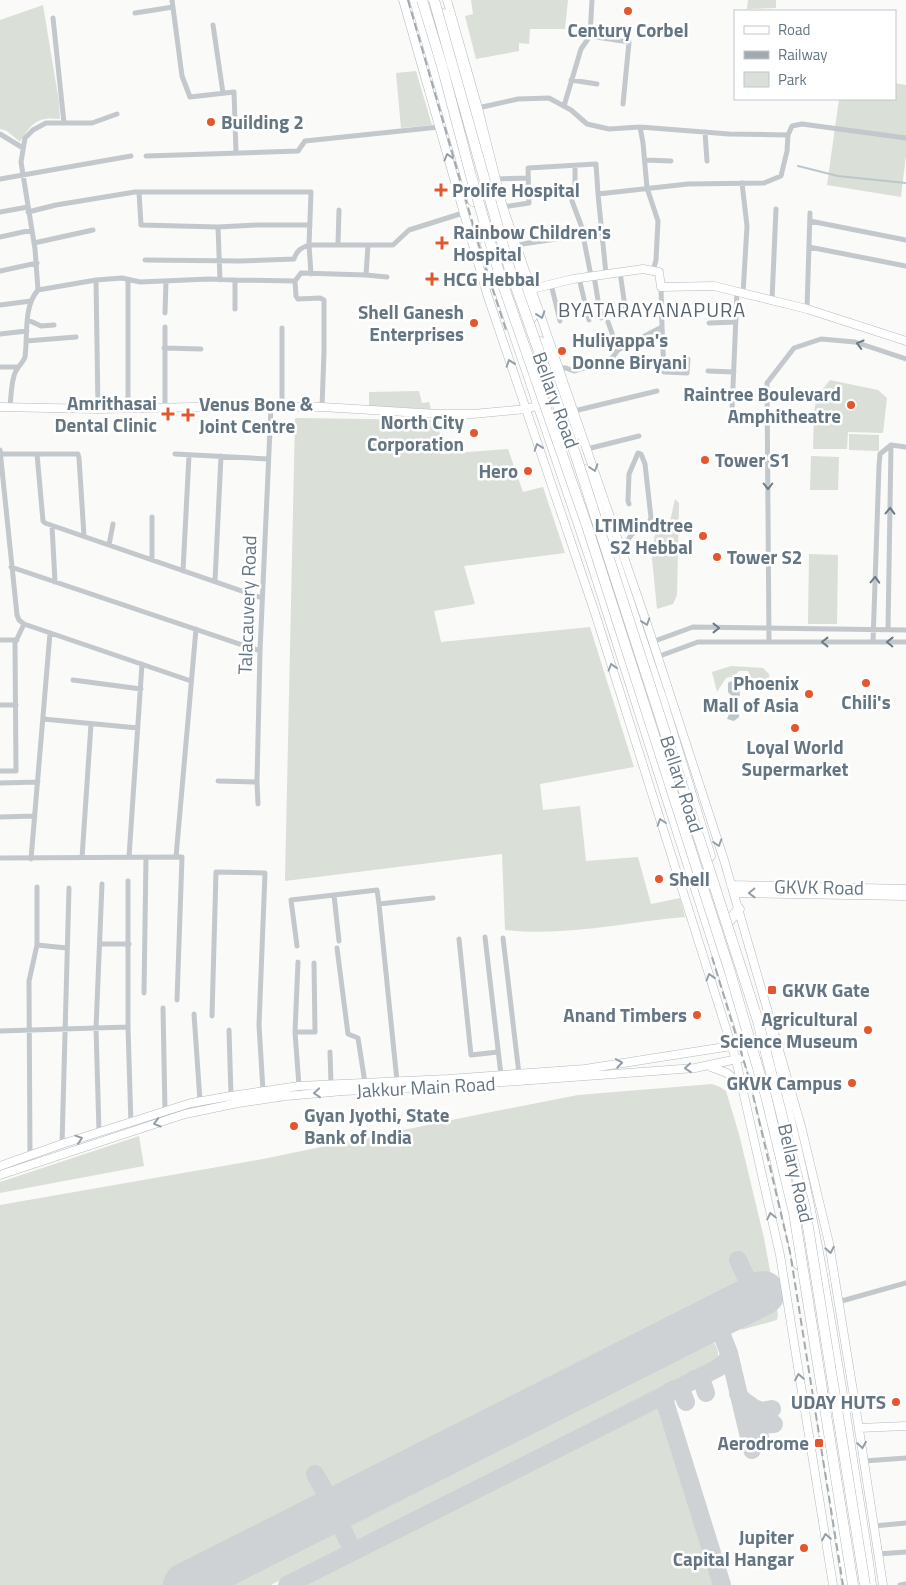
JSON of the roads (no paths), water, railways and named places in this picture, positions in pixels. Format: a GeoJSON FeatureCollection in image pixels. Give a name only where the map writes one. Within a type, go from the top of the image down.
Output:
{"type":"FeatureCollection","features":[{"type":"Feature","properties":{"kind":"highway","name":"Bellary Road"},"geometry":{"type":"LineString","coordinates":[[415,0],[495,277],[607,608],[745,1042],[775,1158],[799,1270],[847,1585]]}},
{"type":"Feature","properties":{"kind":"highway","name":"Bellary Road"},"geometry":{"type":"LineString","coordinates":[[422,0],[442,66],[470,176],[500,276],[587,526],[730,972],[766,1096],[794,1213],[854,1585]]}},
{"type":"Feature","properties":{"kind":"highway","name":"Bellary Road"},"geometry":{"type":"LineString","coordinates":[[434,0],[510,270],[582,473],[758,1021],[805,1208],[865,1585]]}},
{"type":"Feature","properties":{"kind":"highway","name":"Bellary Road"},"geometry":{"type":"LineString","coordinates":[[438,0],[458,62],[490,182],[535,328],[562,398],[662,700],[730,920],[772,1036],[809,1203],[828,1302],[871,1585]]}},
{"type":"Feature","properties":{"kind":"highway"},"geometry":{"type":"LineString","coordinates":[[594,495],[604,501]]}},
{"type":"Feature","properties":{"kind":"highway"},"geometry":{"type":"LineString","coordinates":[[730,920],[739,909]]}},
{"type":"Feature","properties":{"kind":"street"},"geometry":{"type":"LineString","coordinates":[[172,0],[182,76],[190,97],[234,92],[236,153]]}},
{"type":"Feature","properties":{"kind":"street"},"geometry":{"type":"LineString","coordinates":[[403,0],[487,294],[595,612],[732,1045],[780,1255],[833,1585]]}},
{"type":"Feature","properties":{"kind":"street"},"geometry":{"type":"LineString","coordinates":[[447,0],[478,108],[503,207],[652,642],[734,893],[772,1036]]}},
{"type":"Feature","properties":{"kind":"street"},"geometry":{"type":"LineString","coordinates":[[564,106],[581,49],[590,36],[592,0]]}},
{"type":"Feature","properties":{"kind":"street"},"geometry":{"type":"LineString","coordinates":[[135,13],[173,7]]}},
{"type":"Feature","properties":{"kind":"street"},"geometry":{"type":"LineString","coordinates":[[53,18],[64,124]]}},
{"type":"Feature","properties":{"kind":"street"},"geometry":{"type":"LineString","coordinates":[[213,25],[223,93]]}},
{"type":"Feature","properties":{"kind":"street"},"geometry":{"type":"LineString","coordinates":[[590,36],[629,42],[623,104]]}},
{"type":"Feature","properties":{"kind":"street"},"geometry":{"type":"LineString","coordinates":[[571,80],[597,84]]}},
{"type":"Feature","properties":{"kind":"street"},"geometry":{"type":"LineString","coordinates":[[478,108],[518,99],[548,98],[564,106],[587,124],[609,129],[640,128],[788,136]]}},
{"type":"Feature","properties":{"kind":"street"},"geometry":{"type":"LineString","coordinates":[[38,290],[37,263],[21,162],[26,138],[33,130],[46,124],[92,124],[117,114]]}},
{"type":"Feature","properties":{"kind":"street"},"geometry":{"type":"LineString","coordinates":[[598,194],[688,184],[764,182],[781,176],[787,151],[788,136],[792,126],[802,124],[906,138]]}},
{"type":"Feature","properties":{"kind":"street"},"geometry":{"type":"LineString","coordinates":[[146,156],[298,152],[305,141],[439,127]]}},
{"type":"Feature","properties":{"kind":"street"},"geometry":{"type":"LineString","coordinates":[[640,128],[647,188],[658,221],[656,260],[653,271]]}},
{"type":"Feature","properties":{"kind":"street"},"geometry":{"type":"LineString","coordinates":[[705,132],[707,161]]}},
{"type":"Feature","properties":{"kind":"street"},"geometry":{"type":"LineString","coordinates":[[0,134],[23,148]]}},
{"type":"Feature","properties":{"kind":"street"},"geometry":{"type":"LineString","coordinates":[[0,179],[131,156]]}},
{"type":"Feature","properties":{"kind":"street"},"geometry":{"type":"LineString","coordinates":[[645,160],[671,161]]}},
{"type":"Feature","properties":{"kind":"street"},"geometry":{"type":"LineString","coordinates":[[503,207],[529,203],[528,168],[596,164],[606,274]]}},
{"type":"Feature","properties":{"kind":"street"},"geometry":{"type":"LineString","coordinates":[[575,166],[575,186],[573,188],[572,201],[583,235],[601,318]]}},
{"type":"Feature","properties":{"kind":"street"},"geometry":{"type":"LineString","coordinates":[[496,179],[528,178]]}},
{"type":"Feature","properties":{"kind":"street"},"geometry":{"type":"LineString","coordinates":[[732,410],[736,322],[746,226],[742,183]]}},
{"type":"Feature","properties":{"kind":"street"},"geometry":{"type":"LineString","coordinates":[[139,192],[141,225],[218,227],[310,225]]}},
{"type":"Feature","properties":{"kind":"street"},"geometry":{"type":"LineString","coordinates":[[0,212],[28,210],[139,192],[311,192],[309,245],[312,274]]}},
{"type":"Feature","properties":{"kind":"street"},"geometry":{"type":"LineString","coordinates":[[772,300],[776,209]]}},
{"type":"Feature","properties":{"kind":"street"},"geometry":{"type":"LineString","coordinates":[[338,244],[339,210]]}},
{"type":"Feature","properties":{"kind":"street"},"geometry":{"type":"LineString","coordinates":[[145,260],[294,259],[300,248],[309,245],[393,245],[409,230],[463,213]]}},
{"type":"Feature","properties":{"kind":"street"},"geometry":{"type":"LineString","coordinates":[[807,309],[810,213]]}},
{"type":"Feature","properties":{"kind":"street"},"geometry":{"type":"LineString","coordinates":[[810,221],[906,240]]}},
{"type":"Feature","properties":{"kind":"street"},"geometry":{"type":"LineString","coordinates":[[218,227],[220,280]]}},
{"type":"Feature","properties":{"kind":"street"},"geometry":{"type":"LineString","coordinates":[[0,237],[32,230]]}},
{"type":"Feature","properties":{"kind":"street"},"geometry":{"type":"LineString","coordinates":[[34,243],[93,230]]}},
{"type":"Feature","properties":{"kind":"street"},"geometry":{"type":"LineString","coordinates":[[516,245],[583,235]]}},
{"type":"Feature","properties":{"kind":"street"},"geometry":{"type":"LineString","coordinates":[[366,275],[368,245]]}},
{"type":"Feature","properties":{"kind":"street"},"geometry":{"type":"LineString","coordinates":[[809,247],[906,266]]}},
{"type":"Feature","properties":{"kind":"street"},"geometry":{"type":"LineString","coordinates":[[0,271],[37,263]]}},
{"type":"Feature","properties":{"kind":"street"},"geometry":{"type":"LineString","coordinates":[[532,289],[579,278],[620,272],[643,269],[660,272],[664,372],[687,373],[688,359]]}},
{"type":"Feature","properties":{"kind":"street"},"geometry":{"type":"LineString","coordinates":[[620,272],[626,314]]}},
{"type":"Feature","properties":{"kind":"street"},"geometry":{"type":"LineString","coordinates":[[322,407],[324,300],[320,298],[298,299],[295,281],[300,273],[387,277]]}},
{"type":"Feature","properties":{"kind":"street"},"geometry":{"type":"LineString","coordinates":[[10,407],[14,376],[24,359],[31,301],[38,290],[96,280],[122,278],[140,282],[295,281]]}},
{"type":"Feature","properties":{"kind":"street"},"geometry":{"type":"LineString","coordinates":[[579,278],[589,320]]}},
{"type":"Feature","properties":{"kind":"street"},"geometry":{"type":"LineString","coordinates":[[96,280],[98,409]]}},
{"type":"Feature","properties":{"kind":"street"},"geometry":{"type":"LineString","coordinates":[[128,280],[128,408]]}},
{"type":"Feature","properties":{"kind":"street"},"geometry":{"type":"LineString","coordinates":[[235,280],[235,309]]}},
{"type":"Feature","properties":{"kind":"street"},"geometry":{"type":"LineString","coordinates":[[165,314],[166,281]]}},
{"type":"Feature","properties":{"kind":"street"},"geometry":{"type":"LineString","coordinates":[[551,284],[560,321]]}},
{"type":"Feature","properties":{"kind":"street"},"geometry":{"type":"LineString","coordinates":[[661,287],[714,286],[807,309],[906,341]]}},
{"type":"Feature","properties":{"kind":"street"},"geometry":{"type":"LineString","coordinates":[[0,306],[31,301]]}},
{"type":"Feature","properties":{"kind":"street"},"geometry":{"type":"LineString","coordinates":[[28,320],[41,326],[54,325]]}},
{"type":"Feature","properties":{"kind":"street"},"geometry":{"type":"LineString","coordinates":[[608,322],[618,350]]}},
{"type":"Feature","properties":{"kind":"street"},"geometry":{"type":"LineString","coordinates":[[709,322],[736,322]]}},
{"type":"Feature","properties":{"kind":"street"},"geometry":{"type":"LineString","coordinates":[[165,327],[165,408]]}},
{"type":"Feature","properties":{"kind":"street"},"geometry":{"type":"LineString","coordinates":[[558,368],[574,371],[605,362],[612,358],[618,350],[662,327]]}},
{"type":"Feature","properties":{"kind":"street","name":"Talacauvery Road"},"geometry":{"type":"LineString","coordinates":[[258,804],[260,651],[268,459],[275,407],[282,400],[282,328]]}},
{"type":"Feature","properties":{"kind":"street"},"geometry":{"type":"LineString","coordinates":[[0,334],[27,331]]}},
{"type":"Feature","properties":{"kind":"street"},"geometry":{"type":"LineString","coordinates":[[26,342],[76,337]]}},
{"type":"Feature","properties":{"kind":"street"},"geometry":{"type":"LineString","coordinates":[[769,642],[767,383],[794,348],[821,339],[854,342],[906,359]]}},
{"type":"Feature","properties":{"kind":"street"},"geometry":{"type":"LineString","coordinates":[[164,348],[201,350]]}},
{"type":"Feature","properties":{"kind":"street"},"geometry":{"type":"LineString","coordinates":[[0,367],[18,367]]}},
{"type":"Feature","properties":{"kind":"street"},"geometry":{"type":"LineString","coordinates":[[708,371],[734,372]]}},
{"type":"Feature","properties":{"kind":"street"},"geometry":{"type":"LineString","coordinates":[[574,411],[657,391]]}},
{"type":"Feature","properties":{"kind":"street"},"geometry":{"type":"LineString","coordinates":[[0,407],[98,409],[322,407],[438,414],[473,414],[526,409],[562,398]]}},
{"type":"Feature","properties":{"kind":"street"},"geometry":{"type":"LineString","coordinates":[[587,449],[639,436]]}},
{"type":"Feature","properties":{"kind":"street"},"geometry":{"type":"LineString","coordinates":[[888,629],[891,445]]}},
{"type":"Feature","properties":{"kind":"street"},"geometry":{"type":"LineString","coordinates":[[873,642],[880,454],[891,445],[906,447]]}},
{"type":"Feature","properties":{"kind":"street"},"geometry":{"type":"LineString","coordinates":[[0,450],[16,615],[19,620],[24,624],[191,680]]}},
{"type":"Feature","properties":{"kind":"street"},"geometry":{"type":"LineString","coordinates":[[0,454],[76,453],[79,456],[84,536]]}},
{"type":"Feature","properties":{"kind":"street"},"geometry":{"type":"LineString","coordinates":[[621,550],[632,534],[649,522],[651,518],[645,464],[641,454],[638,453],[629,474],[629,504]]}},
{"type":"Feature","properties":{"kind":"street"},"geometry":{"type":"LineString","coordinates":[[38,454],[43,521],[52,526],[262,598]]}},
{"type":"Feature","properties":{"kind":"street"},"geometry":{"type":"LineString","coordinates":[[174,454],[268,459]]}},
{"type":"Feature","properties":{"kind":"street"},"geometry":{"type":"LineString","coordinates":[[183,571],[189,455]]}},
{"type":"Feature","properties":{"kind":"street"},"geometry":{"type":"LineString","coordinates":[[215,582],[221,456]]}},
{"type":"Feature","properties":{"kind":"street"},"geometry":{"type":"LineString","coordinates":[[152,517],[152,560]]}},
{"type":"Feature","properties":{"kind":"street"},"geometry":{"type":"LineString","coordinates":[[109,545],[113,524]]}},
{"type":"Feature","properties":{"kind":"street"},"geometry":{"type":"LineString","coordinates":[[52,526],[55,582]]}},
{"type":"Feature","properties":{"kind":"street"},"geometry":{"type":"LineString","coordinates":[[11,567],[260,651]]}},
{"type":"Feature","properties":{"kind":"street"},"geometry":{"type":"LineString","coordinates":[[0,771],[16,770],[15,643],[24,624]]}},
{"type":"Feature","properties":{"kind":"street"},"geometry":{"type":"LineString","coordinates":[[652,642],[693,627],[906,630]]}},
{"type":"Feature","properties":{"kind":"street"},"geometry":{"type":"LineString","coordinates":[[176,857],[196,629]]}},
{"type":"Feature","properties":{"kind":"street"},"geometry":{"type":"LineString","coordinates":[[31,859],[50,633]]}},
{"type":"Feature","properties":{"kind":"street"},"geometry":{"type":"LineString","coordinates":[[0,640],[17,640]]}},
{"type":"Feature","properties":{"kind":"street"},"geometry":{"type":"LineString","coordinates":[[657,657],[698,642],[906,642]]}},
{"type":"Feature","properties":{"kind":"street"},"geometry":{"type":"LineString","coordinates":[[129,857],[142,664]]}},
{"type":"Feature","properties":{"kind":"street"},"geometry":{"type":"LineString","coordinates":[[73,680],[141,689]]}},
{"type":"Feature","properties":{"kind":"street"},"geometry":{"type":"LineString","coordinates":[[0,705],[16,705]]}},
{"type":"Feature","properties":{"kind":"street"},"geometry":{"type":"LineString","coordinates":[[43,719],[138,728]]}},
{"type":"Feature","properties":{"kind":"street"},"geometry":{"type":"LineString","coordinates":[[82,858],[91,724]]}},
{"type":"Feature","properties":{"kind":"street"},"geometry":{"type":"LineString","coordinates":[[218,781],[257,782]]}},
{"type":"Feature","properties":{"kind":"street"},"geometry":{"type":"LineString","coordinates":[[0,783],[38,782]]}},
{"type":"Feature","properties":{"kind":"street"},"geometry":{"type":"LineString","coordinates":[[0,817],[34,816]]}},
{"type":"Feature","properties":{"kind":"street"},"geometry":{"type":"LineString","coordinates":[[144,993],[146,857]]}},
{"type":"Feature","properties":{"kind":"street"},"geometry":{"type":"LineString","coordinates":[[0,858],[182,857],[177,1000]]}},
{"type":"Feature","properties":{"kind":"street"},"geometry":{"type":"LineString","coordinates":[[212,1016],[216,872],[265,873],[259,1025],[263,1091]]}},
{"type":"Feature","properties":{"kind":"street"},"geometry":{"type":"LineString","coordinates":[[128,881],[128,1027],[132,1126]]}},
{"type":"Feature","properties":{"kind":"street"},"geometry":{"type":"LineString","coordinates":[[99,1132],[96,1028],[102,884]]}},
{"type":"Feature","properties":{"kind":"street","name":"GKVK Road"},"geometry":{"type":"LineString","coordinates":[[731,884],[906,889]]}},
{"type":"Feature","properties":{"kind":"street"},"geometry":{"type":"LineString","coordinates":[[30,1155],[30,981],[36,945],[37,887]]}},
{"type":"Feature","properties":{"kind":"street"},"geometry":{"type":"LineString","coordinates":[[62,1144],[69,888]]}},
{"type":"Feature","properties":{"kind":"street"},"geometry":{"type":"LineString","coordinates":[[297,946],[291,900],[377,890],[397,1081]]}},
{"type":"Feature","properties":{"kind":"street","name":"GKVK Road"},"geometry":{"type":"LineString","coordinates":[[734,893],[906,896]]}},
{"type":"Feature","properties":{"kind":"street"},"geometry":{"type":"LineString","coordinates":[[334,895],[339,941]]}},
{"type":"Feature","properties":{"kind":"street"},"geometry":{"type":"LineString","coordinates":[[379,904],[433,898]]}},
{"type":"Feature","properties":{"kind":"street"},"geometry":{"type":"LineString","coordinates":[[485,937],[501,1075]]}},
{"type":"Feature","properties":{"kind":"street"},"geometry":{"type":"LineString","coordinates":[[502,938],[519,1074]]}},
{"type":"Feature","properties":{"kind":"street"},"geometry":{"type":"LineString","coordinates":[[459,939],[471,1055],[498,1052]]}},
{"type":"Feature","properties":{"kind":"street"},"geometry":{"type":"LineString","coordinates":[[100,944],[129,944]]}},
{"type":"Feature","properties":{"kind":"street"},"geometry":{"type":"LineString","coordinates":[[36,945],[67,948]]}},
{"type":"Feature","properties":{"kind":"street"},"geometry":{"type":"LineString","coordinates":[[337,948],[348,1034],[350,1036],[357,1036],[359,1040],[365,1083]]}},
{"type":"Feature","properties":{"kind":"street"},"geometry":{"type":"LineString","coordinates":[[298,962],[296,1032],[299,1086]]}},
{"type":"Feature","properties":{"kind":"street"},"geometry":{"type":"LineString","coordinates":[[296,1032],[314,1032],[314,963]]}},
{"type":"Feature","properties":{"kind":"street"},"geometry":{"type":"LineString","coordinates":[[163,1008],[165,1111]]}},
{"type":"Feature","properties":{"kind":"street"},"geometry":{"type":"LineString","coordinates":[[194,1014],[200,1101]]}},
{"type":"Feature","properties":{"kind":"street"},"geometry":{"type":"LineString","coordinates":[[0,1031],[128,1027]]}},
{"type":"Feature","properties":{"kind":"street"},"geometry":{"type":"LineString","coordinates":[[229,1030],[231,1096]]}},
{"type":"Feature","properties":{"kind":"street","name":"Jakkur Main Road"},"geometry":{"type":"LineString","coordinates":[[0,1166],[99,1132],[265,1099],[365,1083],[585,1068],[732,1045],[772,1036]]}},
{"type":"Feature","properties":{"kind":"street"},"geometry":{"type":"LineString","coordinates":[[776,1051],[801,1126],[829,1243],[882,1585]]}},
{"type":"Feature","properties":{"kind":"street","name":"Jakkur Main Road"},"geometry":{"type":"LineString","coordinates":[[0,1176],[132,1126],[165,1111],[200,1101],[231,1096],[299,1086],[332,1084],[342,1088],[449,1086],[694,1068],[776,1051]]}},
{"type":"Feature","properties":{"kind":"street"},"geometry":{"type":"LineString","coordinates":[[330,1052],[332,1084]]}},
{"type":"Feature","properties":{"kind":"street"},"geometry":{"type":"LineString","coordinates":[[707,1066],[727,1073],[742,1085]]}},
{"type":"Feature","properties":{"kind":"street"},"geometry":{"type":"LineString","coordinates":[[742,1085],[755,1082]]}},
{"type":"Feature","properties":{"kind":"street"},"geometry":{"type":"LineString","coordinates":[[838,1302],[906,1283]]}},
{"type":"Feature","properties":{"kind":"street"},"geometry":{"type":"LineString","coordinates":[[859,1428],[906,1426]]}},
{"type":"Feature","properties":{"kind":"street"},"geometry":{"type":"LineString","coordinates":[[864,1461],[906,1458]]}},
{"type":"Feature","properties":{"kind":"street"},"geometry":{"type":"LineString","coordinates":[[874,1526],[906,1522]]}},
{"type":"Feature","properties":{"kind":"street"},"geometry":{"type":"LineString","coordinates":[[878,1554],[906,1552]]}},
{"type":"Feature","properties":{"kind":"street"},"geometry":{"type":"LineString","coordinates":[[900,1585],[906,1584]]}},
{"type":"Feature","properties":{"kind":"waterway"},"geometry":{"type":"LineString","coordinates":[[798,166],[838,176],[906,183]]}},
{"type":"Feature","properties":{"kind":"railway"},"geometry":{"type":"LineString","coordinates":[[408,0],[485,266],[507,333]]}},
{"type":"Feature","properties":{"kind":"railway"},"geometry":{"type":"LineString","coordinates":[[712,957],[749,1078],[790,1252],[843,1585]]}},
{"type":"Feature","properties":{"kind":"place","name":"Century Corbel"},"geometry":{"type":"Point","coordinates":[628,11]}},
{"type":"Feature","properties":{"kind":"place","name":"Building 2"},"geometry":{"type":"Point","coordinates":[211,122]}},
{"type":"Feature","properties":{"kind":"place","name":"Prolife Hospital"},"geometry":{"type":"Point","coordinates":[441,190]}},
{"type":"Feature","properties":{"kind":"place","name":"Rainbow Children's Hospital"},"geometry":{"type":"Point","coordinates":[442,243]}},
{"type":"Feature","properties":{"kind":"place","name":"HCG Hebbal"},"geometry":{"type":"Point","coordinates":[432,279]}},
{"type":"Feature","properties":{"kind":"place","name":"Shell Ganesh Enterprises"},"geometry":{"type":"Point","coordinates":[474,323]}},
{"type":"Feature","properties":{"kind":"place","name":"Huliyappa's Donne Biryani"},"geometry":{"type":"Point","coordinates":[562,351]}},
{"type":"Feature","properties":{"kind":"place","name":"Raintree Boulevard Amphitheatre"},"geometry":{"type":"Point","coordinates":[851,405]}},
{"type":"Feature","properties":{"kind":"place","name":"Amrithasai Dental Clinic"},"geometry":{"type":"Point","coordinates":[168,414]}},
{"type":"Feature","properties":{"kind":"place","name":"Venus Bone & Joint Centre"},"geometry":{"type":"Point","coordinates":[188,415]}},
{"type":"Feature","properties":{"kind":"place","name":"North City Corporation"},"geometry":{"type":"Point","coordinates":[474,433]}},
{"type":"Feature","properties":{"kind":"place","name":"Tower S1"},"geometry":{"type":"Point","coordinates":[705,460]}},
{"type":"Feature","properties":{"kind":"place","name":"Hero"},"geometry":{"type":"Point","coordinates":[528,471]}},
{"type":"Feature","properties":{"kind":"place","name":"LTIMindtree S2 Hebbal"},"geometry":{"type":"Point","coordinates":[703,536]}},
{"type":"Feature","properties":{"kind":"place","name":"Tower S2"},"geometry":{"type":"Point","coordinates":[717,557]}},
{"type":"Feature","properties":{"kind":"place","name":"Chili's"},"geometry":{"type":"Point","coordinates":[866,683]}},
{"type":"Feature","properties":{"kind":"place","name":"Phoenix Mall of Asia"},"geometry":{"type":"Point","coordinates":[809,694]}},
{"type":"Feature","properties":{"kind":"place","name":"Loyal World Supermarket"},"geometry":{"type":"Point","coordinates":[795,728]}},
{"type":"Feature","properties":{"kind":"place","name":"Shell"},"geometry":{"type":"Point","coordinates":[659,879]}},
{"type":"Feature","properties":{"kind":"place","name":"GKVK Gate"},"geometry":{"type":"Point","coordinates":[772,990]}},
{"type":"Feature","properties":{"kind":"place","name":"Anand Timbers"},"geometry":{"type":"Point","coordinates":[697,1015]}},
{"type":"Feature","properties":{"kind":"place","name":"Agricultural Science Museum"},"geometry":{"type":"Point","coordinates":[868,1030]}},
{"type":"Feature","properties":{"kind":"place","name":"GKVK Campus"},"geometry":{"type":"Point","coordinates":[852,1083]}},
{"type":"Feature","properties":{"kind":"place","name":"Gyan Jyothi, State Bank of India"},"geometry":{"type":"Point","coordinates":[294,1126]}},
{"type":"Feature","properties":{"kind":"place","name":"UDAY HUTS"},"geometry":{"type":"Point","coordinates":[896,1402]}},
{"type":"Feature","properties":{"kind":"place","name":"Aerodrome"},"geometry":{"type":"Point","coordinates":[819,1443]}},
{"type":"Feature","properties":{"kind":"place","name":"Jupiter Capital Hangar"},"geometry":{"type":"Point","coordinates":[804,1548]}},
{"type":"Feature","properties":{"kind":"district","name":"BYATARAYANAPURA"},"geometry":{"type":"Point","coordinates":[652,310]}}]}
